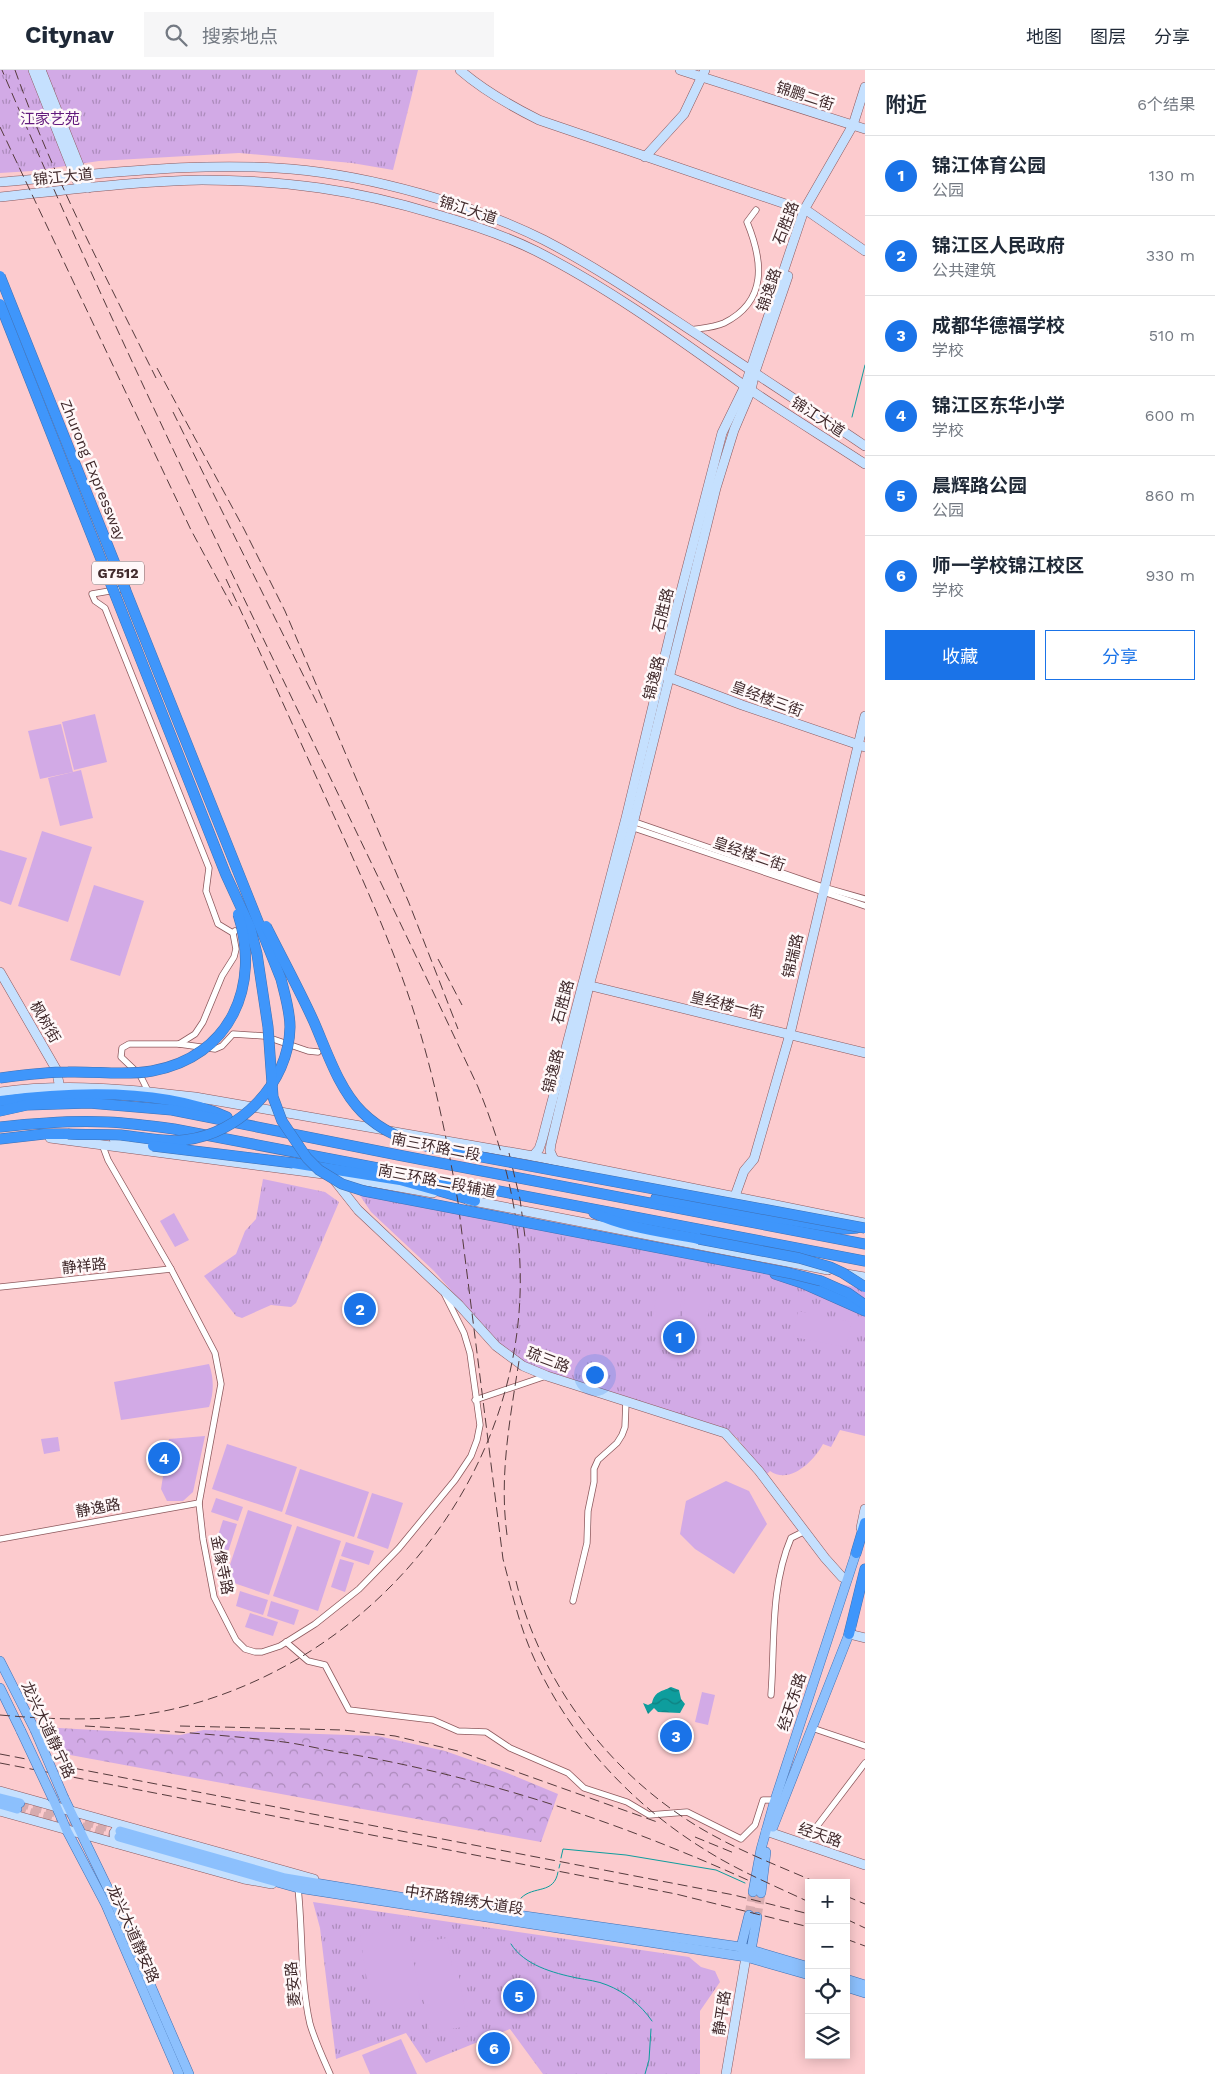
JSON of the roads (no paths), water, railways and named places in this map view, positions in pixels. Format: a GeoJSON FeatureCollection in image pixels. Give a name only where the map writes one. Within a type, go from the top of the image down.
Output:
{"type":"FeatureCollection","features":[{"type":"Feature","properties":{"kind":"highway","name":"Zhurong Expressway"},"geometry":{"type":"LineString","coordinates":[[0,276],[236,870]]}},
{"type":"Feature","properties":{"kind":"highway","name":"Zhurong Expressway"},"geometry":{"type":"LineString","coordinates":[[0,304],[226,875]]}},
{"type":"Feature","properties":{"kind":"highway"},"geometry":{"type":"LineString","coordinates":[[0,1140],[44,1134],[68,1134],[120,1135],[155,1140],[185,1140],[214,1133],[239,1118],[258,1102],[271,1086],[280,1070],[288,1048],[290,1027],[288,1008],[281,979],[236,870]]}},
{"type":"Feature","properties":{"kind":"highway"},"geometry":{"type":"LineString","coordinates":[[236,870],[295,981],[341,1081],[354,1103],[374,1122],[392,1133],[414,1143],[433,1148],[865,1226]]}},
{"type":"Feature","properties":{"kind":"highway"},"geometry":{"type":"LineString","coordinates":[[0,1078],[67,1072],[152,1072],[181,1062],[207,1046],[228,1024],[246,979],[247,960],[241,923],[226,875]]}},
{"type":"Feature","properties":{"kind":"highway"},"geometry":{"type":"LineString","coordinates":[[226,875],[250,927],[257,954],[268,1026],[273,1097],[282,1121],[294,1141],[319,1170],[342,1184],[396,1199],[789,1273],[821,1281],[865,1304]]}},
{"type":"Feature","properties":{"kind":"highway"},"geometry":{"type":"LineString","coordinates":[[0,1101],[46,1095],[147,1095],[214,1111],[246,1126]]}},
{"type":"Feature","properties":{"kind":"highway","name":"南三环路二段"},"geometry":{"type":"LineString","coordinates":[[0,1111],[27,1106],[89,1103],[172,1110],[246,1126],[865,1244]]}},
{"type":"Feature","properties":{"kind":"highway","name":"南三环路二段"},"geometry":{"type":"LineString","coordinates":[[0,1127],[49,1122],[108,1122],[193,1132],[865,1261]]}},
{"type":"Feature","properties":{"kind":"highway"},"geometry":{"type":"LineString","coordinates":[[108,1122],[144,1143]]}},
{"type":"Feature","properties":{"kind":"highway"},"geometry":{"type":"LineString","coordinates":[[68,1134],[293,1163],[400,1180],[475,1201]]}},
{"type":"Feature","properties":{"kind":"highway"},"geometry":{"type":"LineString","coordinates":[[582,1190],[666,1199],[844,1229],[865,1226]]}},
{"type":"Feature","properties":{"kind":"highway"},"geometry":{"type":"LineString","coordinates":[[579,1206],[609,1220],[799,1258],[830,1267],[865,1287]]}},
{"type":"Feature","properties":{"kind":"highway"},"geometry":{"type":"LineString","coordinates":[[738,1263],[802,1283],[865,1312]]}},
{"type":"Feature","properties":{"kind":"highway","name":"经天东路"},"geometry":{"type":"LineString","coordinates":[[856,1553],[865,1523]]}},
{"type":"Feature","properties":{"kind":"highway","name":"经天东路"},"geometry":{"type":"LineString","coordinates":[[849,1634],[863,1590],[865,1569]]}},
{"type":"Feature","properties":{"kind":"highway"},"geometry":{"type":"LineString","coordinates":[[863,1590],[865,1576]]}},
{"type":"Feature","properties":{"kind":"main road","name":"经天东路"},"geometry":{"type":"LineString","coordinates":[[757,1893],[776,1800],[856,1553]]}},
{"type":"Feature","properties":{"kind":"main road","name":"经天东路"},"geometry":{"type":"LineString","coordinates":[[769,1832],[849,1634]]}},
{"type":"Feature","properties":{"kind":"main road","name":"龙兴大道静宁路"},"geometry":{"type":"LineString","coordinates":[[0,1662],[35,1730],[70,1811]]}},
{"type":"Feature","properties":{"kind":"main road","name":"龙兴大道静宁路"},"geometry":{"type":"LineString","coordinates":[[1,1691],[55,1803]]}},
{"type":"Feature","properties":{"kind":"main road"},"geometry":{"type":"LineString","coordinates":[[0,1798],[20,1807]]}},
{"type":"Feature","properties":{"kind":"main road","name":"龙兴大道静安路"},"geometry":{"type":"LineString","coordinates":[[55,1803],[67,1831],[106,1905],[179,2074]]}},
{"type":"Feature","properties":{"kind":"main road"},"geometry":{"type":"LineString","coordinates":[[0,1804],[20,1807]]}},
{"type":"Feature","properties":{"kind":"main road","name":"龙兴大道静安路"},"geometry":{"type":"LineString","coordinates":[[70,1811],[114,1901],[189,2074]]}},
{"type":"Feature","properties":{"kind":"main road","name":"中环路锦绣大道段"},"geometry":{"type":"LineString","coordinates":[[118,1834],[298,1888],[748,1954],[805,1966]]}},
{"type":"Feature","properties":{"kind":"main road","name":"中环路锦绣大道段"},"geometry":{"type":"LineString","coordinates":[[118,1834],[285,1878],[741,1947]]}},
{"type":"Feature","properties":{"kind":"main road"},"geometry":{"type":"LineString","coordinates":[[753,1916],[748,1954],[741,1947],[753,1916]]}},
{"type":"Feature","properties":{"kind":"main road","name":"中环路锦绣大道段"},"geometry":{"type":"LineString","coordinates":[[748,1954],[805,1974]]}},
{"type":"Feature","properties":{"kind":"main road"},"geometry":{"type":"LineString","coordinates":[[850,1980],[865,1985]]}},
{"type":"Feature","properties":{"kind":"main road"},"geometry":{"type":"LineString","coordinates":[[850,1988],[865,1993]]}},
{"type":"Feature","properties":{"kind":"street"},"geometry":{"type":"LineString","coordinates":[[33,70],[79,176]]}},
{"type":"Feature","properties":{"kind":"street"},"geometry":{"type":"LineString","coordinates":[[41,70],[84,189]]}},
{"type":"Feature","properties":{"kind":"street"},"geometry":{"type":"LineString","coordinates":[[460,70],[477,84],[508,104],[539,120],[807,211],[865,251]]}},
{"type":"Feature","properties":{"kind":"street","name":"锦鹏二街"},"geometry":{"type":"LineString","coordinates":[[680,70],[703,74],[859,127]]}},
{"type":"Feature","properties":{"kind":"street"},"geometry":{"type":"LineString","coordinates":[[645,157],[684,114],[703,74]]}},
{"type":"Feature","properties":{"kind":"street","name":"石胜路"},"geometry":{"type":"LineString","coordinates":[[807,211],[859,127],[865,87]]}},
{"type":"Feature","properties":{"kind":"street"},"geometry":{"type":"LineString","coordinates":[[859,127],[865,104]]}},
{"type":"Feature","properties":{"kind":"street","name":"锦江大道"},"geometry":{"type":"LineString","coordinates":[[0,182],[167,168],[240,166],[322,172],[380,183],[476,212],[541,239],[618,282],[865,446]]}},
{"type":"Feature","properties":{"kind":"street","name":"锦江大道"},"geometry":{"type":"LineString","coordinates":[[0,197],[200,180],[251,181],[340,190],[376,197],[477,226],[536,251],[602,288],[700,353],[748,388],[865,464]]}},
{"type":"Feature","properties":{"kind":"street"},"geometry":{"type":"LineString","coordinates":[[690,330],[724,323],[741,311],[752,297],[759,275],[759,258],[757,245],[747,222],[756,210]]}},
{"type":"Feature","properties":{"kind":"street","name":"锦逸路"},"geometry":{"type":"LineString","coordinates":[[753,370],[807,211]]}},
{"type":"Feature","properties":{"kind":"street","name":"石胜路"},"geometry":{"type":"LineString","coordinates":[[534,1156],[542,1140],[629,823],[722,433],[748,388],[753,370]]}},
{"type":"Feature","properties":{"kind":"street"},"geometry":{"type":"LineString","coordinates":[[127,588],[92,594],[95,601],[105,608],[209,868],[206,890],[218,924],[233,933],[236,949],[234,957],[222,976],[204,1022],[195,1034],[179,1044]]}},
{"type":"Feature","properties":{"kind":"street","name":"皇经楼三街"},"geometry":{"type":"LineString","coordinates":[[664,675],[861,746]]}},
{"type":"Feature","properties":{"kind":"street","name":"锦瑞路"},"geometry":{"type":"LineString","coordinates":[[735,1196],[744,1171],[754,1159],[790,1034],[822,890],[861,746],[865,716]]}},
{"type":"Feature","properties":{"kind":"street","name":"皇经楼二街"},"geometry":{"type":"LineString","coordinates":[[629,823],[865,906]]}},
{"type":"Feature","properties":{"kind":"street","name":"皇经楼二街"},"geometry":{"type":"LineString","coordinates":[[822,890],[865,899]]}},
{"type":"Feature","properties":{"kind":"street"},"geometry":{"type":"LineString","coordinates":[[233,933],[257,911]]}},
{"type":"Feature","properties":{"kind":"street","name":"枫树街"},"geometry":{"type":"LineString","coordinates":[[0,972],[56,1069],[57,1088]]}},
{"type":"Feature","properties":{"kind":"street","name":"枫树街"},"geometry":{"type":"LineString","coordinates":[[0,980],[51,1070],[57,1088]]}},
{"type":"Feature","properties":{"kind":"street","name":"锦逸路"},"geometry":{"type":"LineString","coordinates":[[554,1160],[550,1151],[550,1144],[585,985]]}},
{"type":"Feature","properties":{"kind":"street","name":"皇经楼一街"},"geometry":{"type":"LineString","coordinates":[[585,985],[865,1053]]}},
{"type":"Feature","properties":{"kind":"street"},"geometry":{"type":"LineString","coordinates":[[147,1095],[140,1075],[121,1057],[122,1048],[129,1044],[179,1044],[215,1049],[222,1046],[232,1034],[251,1034],[308,1051],[318,1052]]}},
{"type":"Feature","properties":{"kind":"street"},"geometry":{"type":"LineString","coordinates":[[0,1092],[57,1088],[232,1104],[534,1156],[735,1196],[865,1226]]}},
{"type":"Feature","properties":{"kind":"street"},"geometry":{"type":"LineString","coordinates":[[49,1138],[106,1138],[144,1143],[222,1161]]}},
{"type":"Feature","properties":{"kind":"street","name":"南三环路二段辅道"},"geometry":{"type":"LineString","coordinates":[[0,1140],[49,1138],[331,1175],[865,1277]]}},
{"type":"Feature","properties":{"kind":"street","name":"金像寺路"},"geometry":{"type":"LineString","coordinates":[[102,1144],[108,1160],[171,1269],[215,1353],[221,1384],[200,1503],[203,1539],[214,1597],[236,1640],[245,1649],[255,1652],[271,1649],[286,1642],[315,1624],[359,1589],[399,1548],[455,1480],[470,1456],[477,1440],[480,1424],[468,1343],[442,1288]]}},
{"type":"Feature","properties":{"kind":"street","name":"琉三路"},"geometry":{"type":"LineString","coordinates":[[331,1175],[358,1210],[442,1288],[507,1356],[523,1366],[547,1376],[725,1433],[759,1471],[825,1558],[842,1577],[848,1580]]}},
{"type":"Feature","properties":{"kind":"street","name":"静祥路"},"geometry":{"type":"LineString","coordinates":[[0,1287],[171,1269]]}},
{"type":"Feature","properties":{"kind":"street"},"geometry":{"type":"LineString","coordinates":[[475,1400],[547,1376]]}},
{"type":"Feature","properties":{"kind":"street"},"geometry":{"type":"LineString","coordinates":[[573,1601],[587,1542],[588,1511],[594,1482],[594,1469],[598,1460],[622,1435],[625,1427],[626,1401]]}},
{"type":"Feature","properties":{"kind":"street","name":"静逸路"},"geometry":{"type":"LineString","coordinates":[[0,1539],[200,1503]]}},
{"type":"Feature","properties":{"kind":"street"},"geometry":{"type":"LineString","coordinates":[[856,1553],[865,1509]]}},
{"type":"Feature","properties":{"kind":"street"},"geometry":{"type":"LineString","coordinates":[[771,1695],[779,1574],[791,1538],[805,1531]]}},
{"type":"Feature","properties":{"kind":"street"},"geometry":{"type":"LineString","coordinates":[[849,1634],[865,1638]]}},
{"type":"Feature","properties":{"kind":"street"},"geometry":{"type":"LineString","coordinates":[[286,1642],[308,1661],[325,1665],[349,1710],[433,1720],[458,1731],[486,1732],[510,1748],[568,1773],[584,1788],[627,1802],[649,1815],[687,1812],[741,1838],[754,1826],[763,1800],[776,1800]]}},
{"type":"Feature","properties":{"kind":"street"},"geometry":{"type":"LineString","coordinates":[[1,1691],[14,1688]]}},
{"type":"Feature","properties":{"kind":"street"},"geometry":{"type":"LineString","coordinates":[[812,1728],[865,1746]]}},
{"type":"Feature","properties":{"kind":"street"},"geometry":{"type":"LineString","coordinates":[[805,1844],[865,1763]]}},
{"type":"Feature","properties":{"kind":"street"},"geometry":{"type":"LineString","coordinates":[[0,1791],[20,1807],[67,1831],[80,1834],[118,1834]]}},
{"type":"Feature","properties":{"kind":"street"},"geometry":{"type":"LineString","coordinates":[[0,1811],[55,1803],[118,1834]]}},
{"type":"Feature","properties":{"kind":"street","name":"经天路"},"geometry":{"type":"LineString","coordinates":[[769,1832],[865,1865]]}},
{"type":"Feature","properties":{"kind":"street","name":"菱安路"},"geometry":{"type":"LineString","coordinates":[[298,1888],[306,1997],[310,2023],[316,2043],[330,2074]]}},
{"type":"Feature","properties":{"kind":"street","name":"静平路"},"geometry":{"type":"LineString","coordinates":[[726,2074],[748,1954]]}},
{"type":"Feature","properties":{"kind":"water"},"geometry":{"type":"Polygon","coordinates":[[[671,1687],[679,1690],[681,1699],[685,1704],[680,1713],[658,1712],[654,1708],[648,1714],[643,1703],[648,1705],[652,1703],[657,1694],[671,1687]]]}},
{"type":"Feature","properties":{"kind":"waterway"},"geometry":{"type":"LineString","coordinates":[[852,417],[865,365]]}},
{"type":"Feature","properties":{"kind":"waterway"},"geometry":{"type":"LineString","coordinates":[[561,1858],[563,1849],[626,1855],[716,1870],[745,1883]]}},
{"type":"Feature","properties":{"kind":"waterway"},"geometry":{"type":"LineString","coordinates":[[559,1868],[560,1864]]}},
{"type":"Feature","properties":{"kind":"waterway"},"geometry":{"type":"LineString","coordinates":[[521,1898],[526,1894],[548,1887],[556,1879],[558,1872]]}},
{"type":"Feature","properties":{"kind":"waterway"},"geometry":{"type":"LineString","coordinates":[[511,1944],[531,1963],[549,1971],[600,1982],[620,1991],[638,2004],[652,2021]]}},
{"type":"Feature","properties":{"kind":"waterway"},"geometry":{"type":"LineString","coordinates":[[645,2074],[649,2060],[651,2029]]}},
{"type":"Feature","properties":{"kind":"tunnel"},"geometry":{"type":"LineString","coordinates":[[20,1803],[120,1831]]}},
{"type":"Feature","properties":{"kind":"tunnel"},"geometry":{"type":"LineString","coordinates":[[17,1809],[119,1837]]}},
{"type":"Feature","properties":{"kind":"tunnel"},"geometry":{"type":"LineString","coordinates":[[749,1915],[753,1892]]}},
{"type":"Feature","properties":{"kind":"tunnel"},"geometry":{"type":"LineString","coordinates":[[757,1917],[761,1893]]}},
{"type":"Feature","properties":{"kind":"railway"},"geometry":{"type":"LineString","coordinates":[[0,1715],[85,1719],[127,1717],[169,1710],[243,1687],[311,1651],[371,1605],[424,1549],[466,1486],[497,1417],[516,1343],[520,1265],[516,1219],[507,1174],[494,1130],[478,1087],[175,454],[58,199],[2,70]]}},
{"type":"Feature","properties":{"kind":"railway"},"geometry":{"type":"LineString","coordinates":[[15,70],[63,188],[156,378]]}},
{"type":"Feature","properties":{"kind":"railway"},"geometry":{"type":"LineString","coordinates":[[0,127],[191,530],[232,606]]}},
{"type":"Feature","properties":{"kind":"railway"},"geometry":{"type":"LineString","coordinates":[[157,368],[244,529],[285,611],[409,903],[458,1029]]}},
{"type":"Feature","properties":{"kind":"railway"},"geometry":{"type":"LineString","coordinates":[[173,412],[317,703]]}},
{"type":"Feature","properties":{"kind":"railway"},"geometry":{"type":"LineString","coordinates":[[226,579],[372,902],[410,1000],[425,1050],[432,1075],[458,1202],[503,1559],[518,1616],[530,1649],[544,1680],[581,1737],[626,1789],[679,1832],[707,1851],[744,1872],[805,1900]]}},
{"type":"Feature","properties":{"kind":"railway"},"geometry":{"type":"LineString","coordinates":[[438,959],[462,1005]]}},
{"type":"Feature","properties":{"kind":"railway"},"geometry":{"type":"LineString","coordinates":[[509,1153],[520,1199],[525,1237]]}},
{"type":"Feature","properties":{"kind":"railway"},"geometry":{"type":"LineString","coordinates":[[507,1535],[504,1491],[505,1469],[509,1426],[519,1361]]}},
{"type":"Feature","properties":{"kind":"railway"},"geometry":{"type":"LineString","coordinates":[[516,1581],[528,1620],[543,1657],[563,1693],[586,1726],[612,1757],[641,1785],[673,1810],[707,1832],[748,1853],[809,1879]]}},
{"type":"Feature","properties":{"kind":"railway"},"geometry":{"type":"LineString","coordinates":[[85,1726],[209,1734],[284,1742],[440,1773],[494,1787],[599,1820],[650,1839],[752,1882]]}},
{"type":"Feature","properties":{"kind":"railway"},"geometry":{"type":"LineString","coordinates":[[180,1726],[343,1730],[395,1736],[458,1751],[660,1823]]}},
{"type":"Feature","properties":{"kind":"railway"},"geometry":{"type":"LineString","coordinates":[[0,1754],[734,1895],[805,1913]]}},
{"type":"Feature","properties":{"kind":"railway"},"geometry":{"type":"LineString","coordinates":[[0,1763],[676,1894],[805,1926]]}},
{"type":"Feature","properties":{"kind":"railway"},"geometry":{"type":"LineString","coordinates":[[695,1837],[734,1853]]}},
{"type":"Feature","properties":{"kind":"railway"},"geometry":{"type":"LineString","coordinates":[[850,1898],[865,1904]]}},
{"type":"Feature","properties":{"kind":"railway"},"geometry":{"type":"LineString","coordinates":[[850,1921],[865,1928]]}},
{"type":"Feature","properties":{"kind":"railway"},"geometry":{"type":"LineString","coordinates":[[850,1940],[865,1946]]}},
{"type":"Feature","properties":{"kind":"place","name":"锦江区人民政府"},"geometry":{"type":"Point","coordinates":[360,1309]}},
{"type":"Feature","properties":{"kind":"place","name":"锦江体育公园"},"geometry":{"type":"Point","coordinates":[679,1337]}},
{"type":"Feature","properties":{"kind":"place","name":"锦江区东华小学"},"geometry":{"type":"Point","coordinates":[164,1458]}},
{"type":"Feature","properties":{"kind":"place","name":"成都华德福学校"},"geometry":{"type":"Point","coordinates":[676,1736]}},
{"type":"Feature","properties":{"kind":"place","name":"晨辉路公园"},"geometry":{"type":"Point","coordinates":[519,1996]}},
{"type":"Feature","properties":{"kind":"place","name":"师一学校锦江校区"},"geometry":{"type":"Point","coordinates":[494,2048]}},
{"type":"Feature","properties":{"kind":"park label","name":"江家艺苑"},"geometry":{"type":"Point","coordinates":[50,119]}}]}
